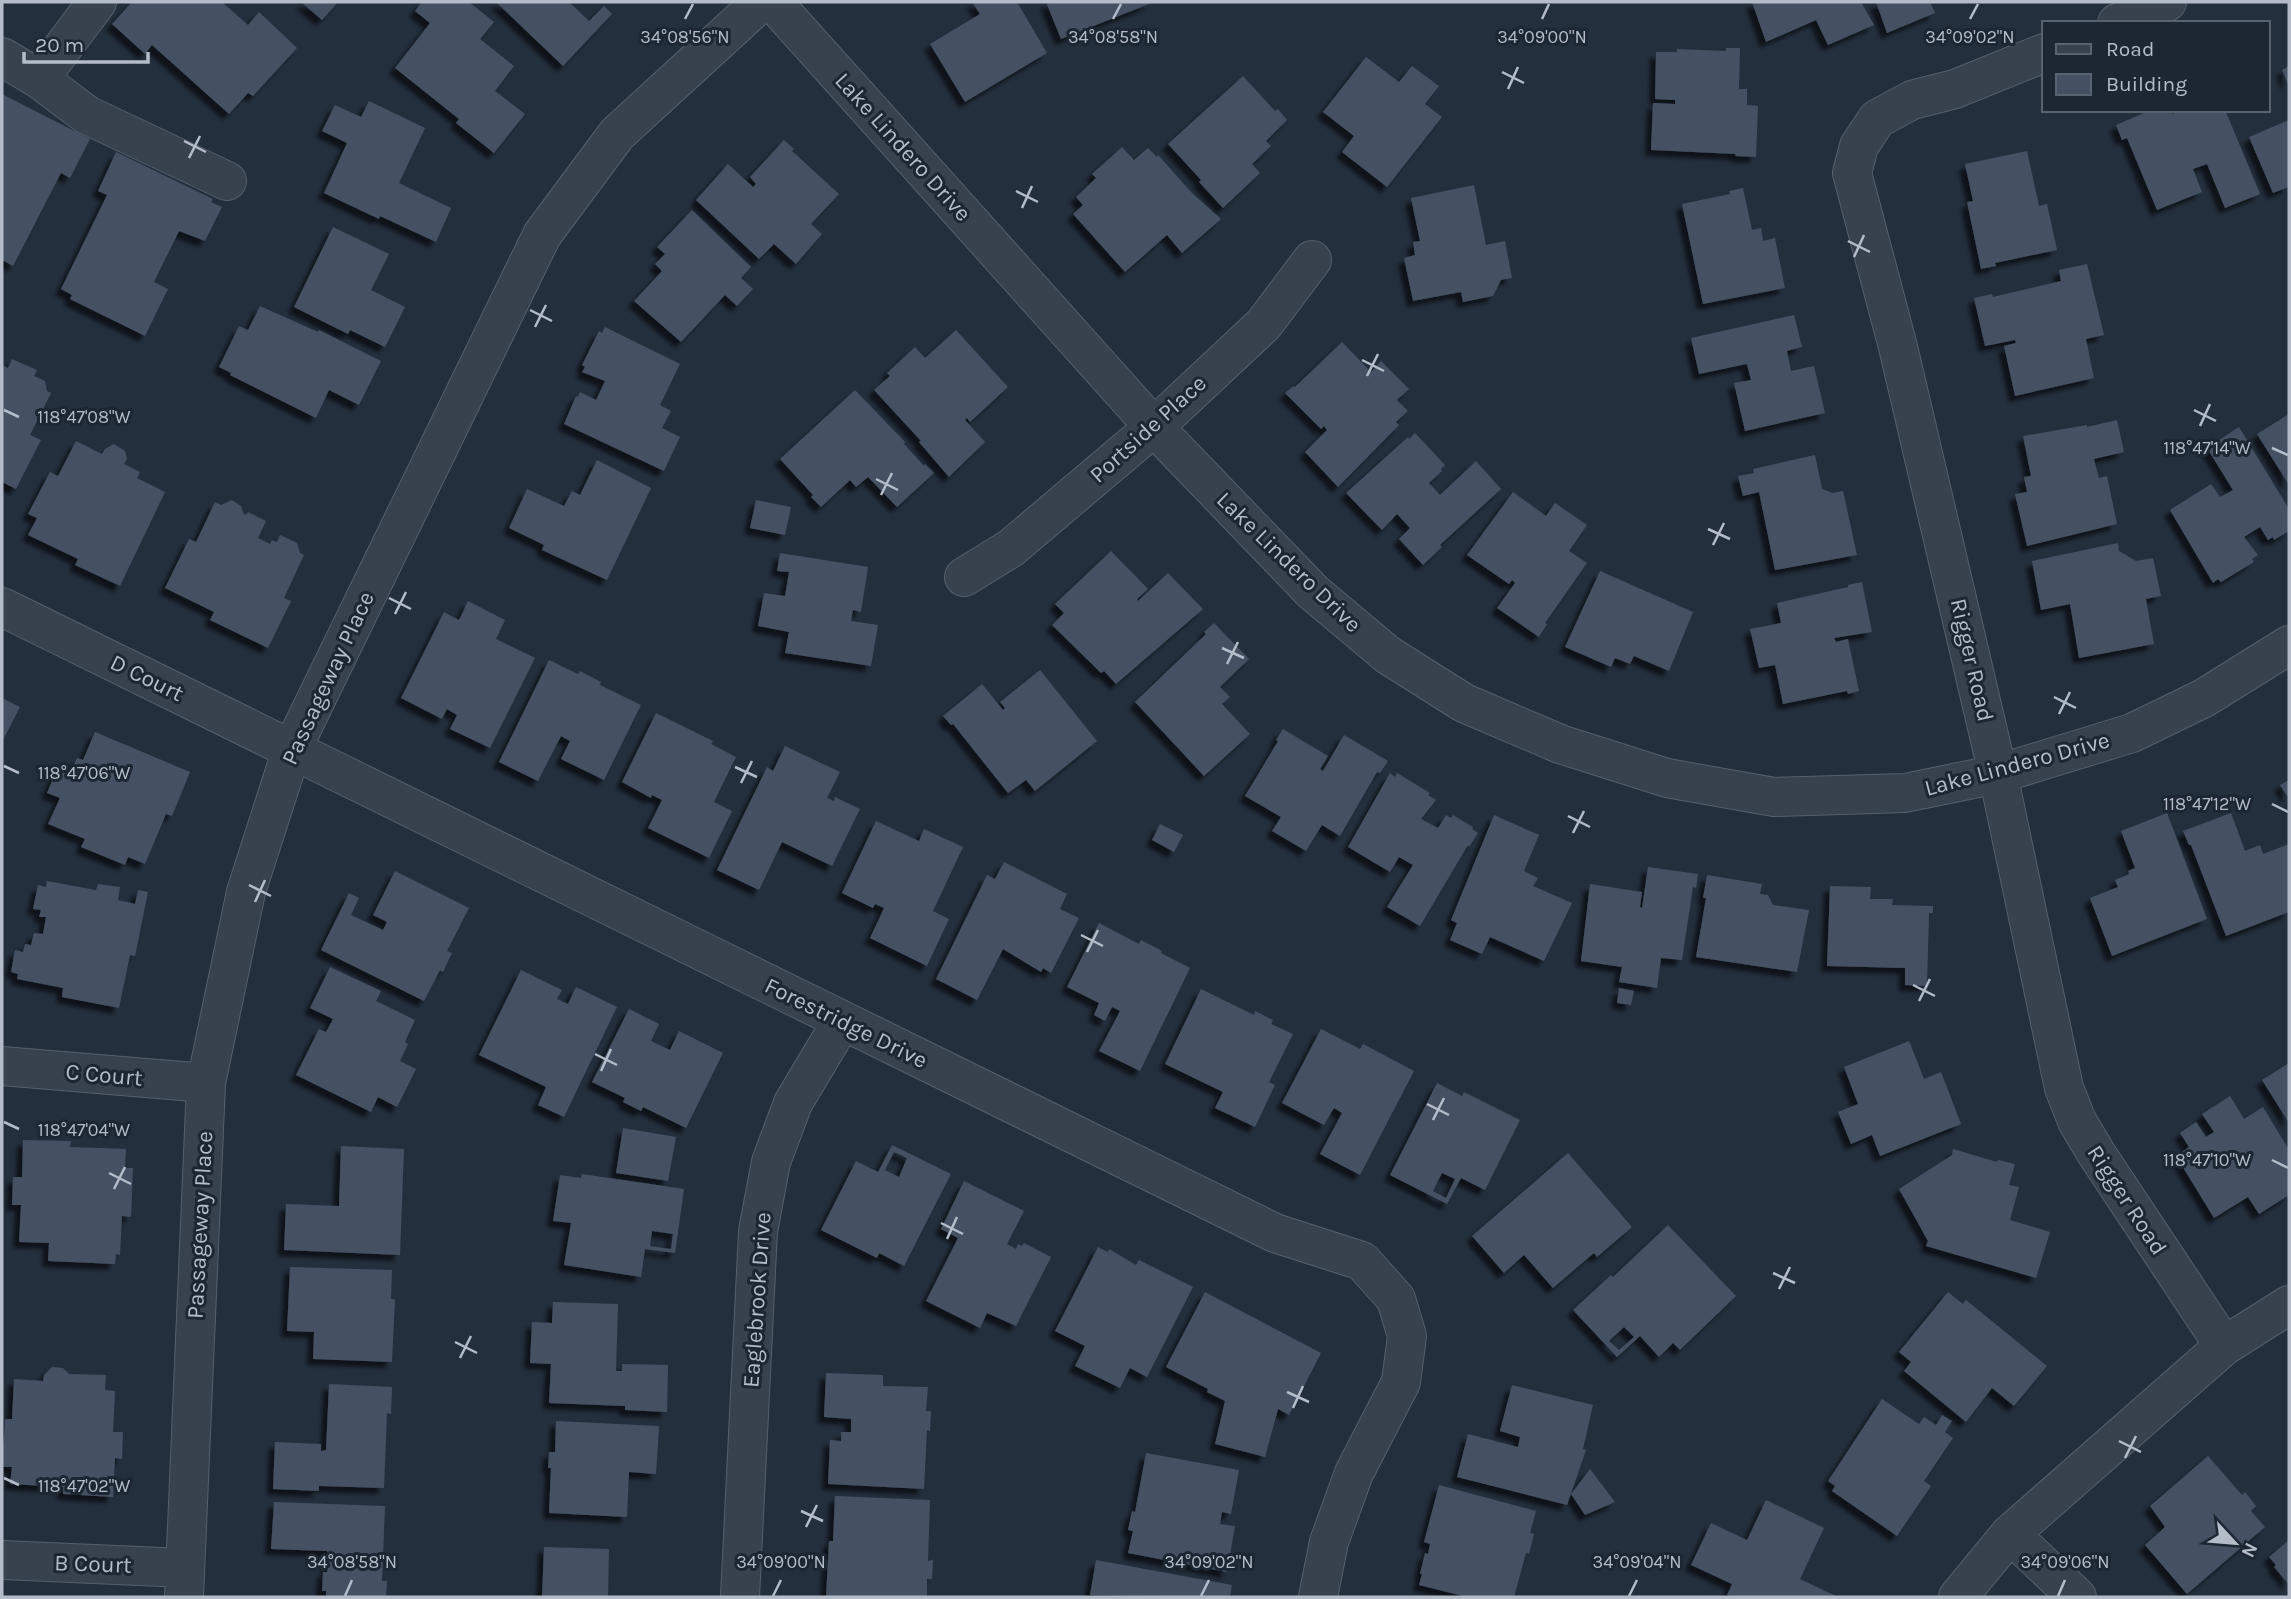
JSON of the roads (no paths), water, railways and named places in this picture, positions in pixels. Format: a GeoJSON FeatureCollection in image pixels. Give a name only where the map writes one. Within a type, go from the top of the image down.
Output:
{"type":"FeatureCollection","features":[{"type":"Feature","properties":{"kind":"street"},"geometry":{"type":"LineString","coordinates":[[39,79],[97,2]]}},
{"type":"Feature","properties":{"kind":"street","name":"Passageway Place"},"geometry":{"type":"LineString","coordinates":[[184,1583],[206,1083],[247,892],[292,749],[542,235],[617,134],[761,2]]}},
{"type":"Feature","properties":{"kind":"street","name":"Lake Lindero Drive"},"geometry":{"type":"LineString","coordinates":[[773,2],[1154,427],[1313,592],[1388,655],[1464,703],[1560,744],[1667,778],[1774,797],[1905,793],[1998,774],[2132,733],[2204,698],[2289,645]]}},
{"type":"Feature","properties":{"kind":"street"},"geometry":{"type":"LineString","coordinates":[[2122,21],[2167,2]]}},
{"type":"Feature","properties":{"kind":"street","name":"Rigger Road"},"geometry":{"type":"LineString","coordinates":[[2042,54],[1955,89],[1912,100],[1877,119],[1859,146],[1852,173],[1898,347],[1998,774],[2064,1088],[2077,1121],[2224,1346]]}},
{"type":"Feature","properties":{"kind":"street"},"geometry":{"type":"LineString","coordinates":[[2,57],[39,79],[87,115],[227,181]]}},
{"type":"Feature","properties":{"kind":"street","name":"Portside Place"},"geometry":{"type":"LineString","coordinates":[[964,576],[1012,548],[1154,427],[1264,324],[1312,260]]}},
{"type":"Feature","properties":{"kind":"street","name":"D Court"},"geometry":{"type":"LineString","coordinates":[[2,607],[292,749]]}},
{"type":"Feature","properties":{"kind":"street","name":"Forestridge Drive"},"geometry":{"type":"LineString","coordinates":[[292,749],[1275,1233],[1362,1261],[1396,1298],[1407,1336],[1401,1382],[1354,1473],[1329,1542],[1318,1597]]}},
{"type":"Feature","properties":{"kind":"street","name":"Eaglebrook Drive"},"geometry":{"type":"LineString","coordinates":[[740,1597],[758,1231],[771,1162],[793,1103],[842,1021]]}},
{"type":"Feature","properties":{"kind":"street","name":"C Court"},"geometry":{"type":"LineString","coordinates":[[2,1066],[206,1083]]}},
{"type":"Feature","properties":{"kind":"street"},"geometry":{"type":"LineString","coordinates":[[1958,1597],[2010,1534],[2224,1346],[2289,1306]]}},
{"type":"Feature","properties":{"kind":"street"},"geometry":{"type":"LineString","coordinates":[[2010,1534],[2077,1597]]}},
{"type":"Feature","properties":{"kind":"street","name":"B Court"},"geometry":{"type":"LineString","coordinates":[[2,1560],[184,1583]]}}]}
